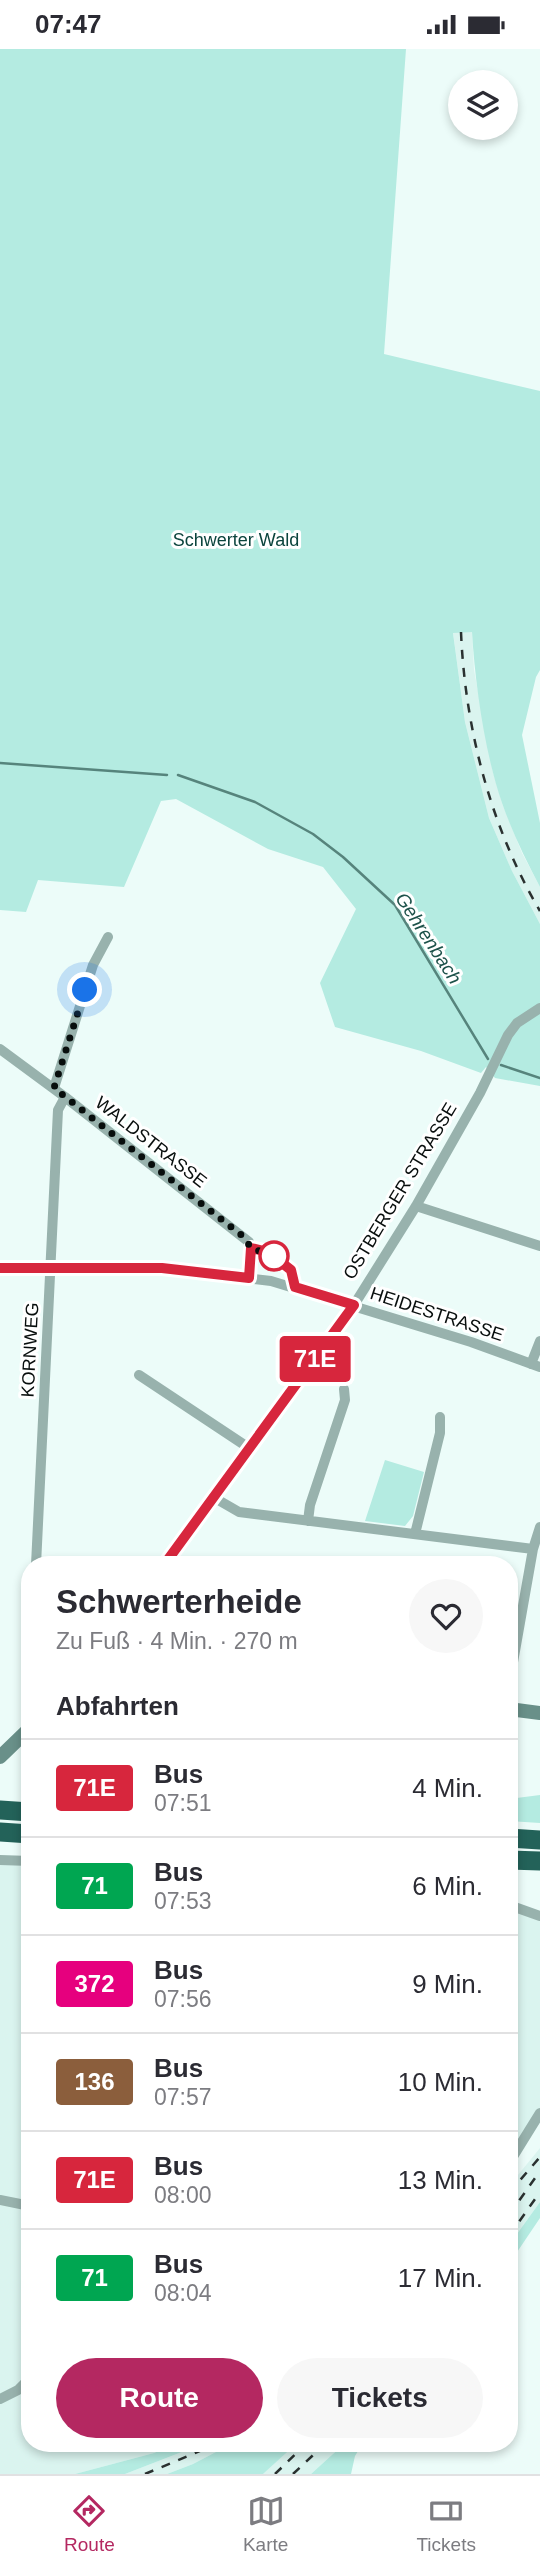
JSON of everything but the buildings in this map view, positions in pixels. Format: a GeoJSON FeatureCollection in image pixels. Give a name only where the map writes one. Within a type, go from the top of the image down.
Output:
{"type":"FeatureCollection","features":[{"type":"Feature","properties":{"kind":"highway"},"geometry":{"type":"LineString","coordinates":[[0,1810],[21,1811]]}},
{"type":"Feature","properties":{"kind":"highway"},"geometry":{"type":"LineString","coordinates":[[0,1832],[21,1833]]}},
{"type":"Feature","properties":{"kind":"highway"},"geometry":{"type":"LineString","coordinates":[[518,1839],[540,1840]]}},
{"type":"Feature","properties":{"kind":"highway"},"geometry":{"type":"LineString","coordinates":[[518,1860],[540,1861]]}},
{"type":"Feature","properties":{"kind":"street"},"geometry":{"type":"LineString","coordinates":[[54,1088],[93,965],[108,937]]}},
{"type":"Feature","properties":{"kind":"street","name":"OSTBERGER STRASSE"},"geometry":{"type":"LineString","coordinates":[[170,1556],[354,1305],[416,1206],[480,1093],[508,1035],[517,1023],[540,1008]]}},
{"type":"Feature","properties":{"kind":"street","name":"WALDSTRASSE"},"geometry":{"type":"LineString","coordinates":[[0,1049],[54,1088],[249,1242],[249,1278]]}},
{"type":"Feature","properties":{"kind":"street","name":"KORNWEG"},"geometry":{"type":"LineString","coordinates":[[37,1556],[58,1110],[65,1097]]}},
{"type":"Feature","properties":{"kind":"street"},"geometry":{"type":"LineString","coordinates":[[416,1206],[540,1246]]}},
{"type":"Feature","properties":{"kind":"street","name":"HEIDESTRASSE"},"geometry":{"type":"LineString","coordinates":[[0,1268],[162,1268],[249,1278],[295,1287],[536,1365],[540,1341]]}},
{"type":"Feature","properties":{"kind":"street"},"geometry":{"type":"LineString","coordinates":[[139,1375],[249,1448]]}},
{"type":"Feature","properties":{"kind":"street"},"geometry":{"type":"LineString","coordinates":[[308,1521],[310,1505],[345,1400],[344,1389]]}},
{"type":"Feature","properties":{"kind":"street"},"geometry":{"type":"LineString","coordinates":[[415,1534],[440,1433],[440,1417]]}},
{"type":"Feature","properties":{"kind":"street"},"geometry":{"type":"LineString","coordinates":[[213,1497],[239,1512],[533,1549]]}},
{"type":"Feature","properties":{"kind":"street"},"geometry":{"type":"LineString","coordinates":[[518,1634],[533,1549],[540,1527]]}},
{"type":"Feature","properties":{"kind":"street"},"geometry":{"type":"LineString","coordinates":[[518,1710],[540,1713]]}},
{"type":"Feature","properties":{"kind":"street"},"geometry":{"type":"LineString","coordinates":[[1,1754],[21,1731]]}},
{"type":"Feature","properties":{"kind":"street"},"geometry":{"type":"LineString","coordinates":[[0,1860],[21,1861]]}},
{"type":"Feature","properties":{"kind":"street"},"geometry":{"type":"LineString","coordinates":[[518,1908],[540,1916]]}},
{"type":"Feature","properties":{"kind":"street"},"geometry":{"type":"LineString","coordinates":[[518,2148],[540,2113]]}},
{"type":"Feature","properties":{"kind":"street"},"geometry":{"type":"LineString","coordinates":[[0,2200],[21,2204]]}},
{"type":"Feature","properties":{"kind":"street"},"geometry":{"type":"LineString","coordinates":[[0,2399],[21,2387]]}},
{"type":"Feature","properties":{"kind":"shaded area"},"geometry":{"type":"Polygon","coordinates":[[[453,632],[472,632],[474,670],[493,772],[522,853],[540,887],[540,924],[512,871],[489,818],[465,722],[453,632]]]}},
{"type":"Feature","properties":{"kind":"shaded area"},"geometry":{"type":"Polygon","coordinates":[[[0,1862],[21,1863],[21,2452],[156,2452],[75,2474],[0,2474],[0,1862]]]}},
{"type":"Feature","properties":{"kind":"shaded area"},"geometry":{"type":"Polygon","coordinates":[[[518,1908],[540,1914],[540,2122],[518,2154],[518,1908]]]}},
{"type":"Feature","properties":{"kind":"shaded area"},"geometry":{"type":"Polygon","coordinates":[[[540,2148],[540,2202],[518,2233],[518,2175],[540,2148]]]}},
{"type":"Feature","properties":{"kind":"shaded area"},"geometry":{"type":"Polygon","coordinates":[[[182,2452],[216,2452],[167,2474],[125,2474],[182,2452]]]}},
{"type":"Feature","properties":{"kind":"shaded area"},"geometry":{"type":"Polygon","coordinates":[[[286,2452],[335,2452],[311,2474],[263,2474],[286,2452]]]}},
{"type":"Feature","properties":{"kind":"green space","name":"Schwerter Wald"},"geometry":{"type":"Polygon","coordinates":[[[0,49],[406,49],[384,354],[540,391],[540,670],[522,735],[540,823],[540,887],[510,825],[496,784],[482,719],[472,632],[453,633],[465,722],[489,818],[512,871],[540,924],[540,1086],[495,1078],[486,1067],[481,1073],[421,1051],[335,1027],[320,983],[356,909],[323,867],[268,849],[176,799],[161,801],[124,887],[38,880],[26,912],[0,910],[0,49]]]}},
{"type":"Feature","properties":{"kind":"green space"},"geometry":{"type":"Polygon","coordinates":[[[385,1460],[424,1472],[413,1516],[405,1526],[365,1521],[385,1460]]]}},
{"type":"Feature","properties":{"kind":"green space"},"geometry":{"type":"Polygon","coordinates":[[[540,1795],[540,1823],[518,1822],[518,1798],[540,1795]]]}},
{"type":"Feature","properties":{"kind":"green space"},"geometry":{"type":"Polygon","coordinates":[[[540,2202],[540,2218],[518,2251],[518,2233],[540,2202]]]}},
{"type":"Feature","properties":{"kind":"green space"},"geometry":{"type":"Polygon","coordinates":[[[182,2452],[125,2474],[75,2474],[154,2453],[182,2452]]]}},
{"type":"Feature","properties":{"kind":"green space"},"geometry":{"type":"Polygon","coordinates":[[[216,2452],[287,2452],[263,2474],[167,2474],[216,2452]]]}},
{"type":"Feature","properties":{"kind":"green space"},"geometry":{"type":"Polygon","coordinates":[[[335,2452],[357,2452],[351,2474],[311,2474],[335,2452]]]}},
{"type":"Feature","properties":{"kind":"waterway","name":"Gehrenbach"},"geometry":{"type":"LineString","coordinates":[[0,763],[167,775]]}},
{"type":"Feature","properties":{"kind":"waterway","name":"Gehrenbach"},"geometry":{"type":"LineString","coordinates":[[178,775],[255,802],[313,834],[343,857],[395,905],[488,1059]]}},
{"type":"Feature","properties":{"kind":"waterway"},"geometry":{"type":"LineString","coordinates":[[501,1065],[540,1078]]}},
{"type":"Feature","properties":{"kind":"railway"},"geometry":{"type":"LineString","coordinates":[[461,632],[468,705],[484,777],[508,846],[540,911]]}},
{"type":"Feature","properties":{"kind":"railway"},"geometry":{"type":"LineString","coordinates":[[518,2183],[540,2157]]}},
{"type":"Feature","properties":{"kind":"railway"},"geometry":{"type":"LineString","coordinates":[[518,2202],[540,2171]]}},
{"type":"Feature","properties":{"kind":"railway"},"geometry":{"type":"LineString","coordinates":[[518,2223],[540,2192]]}},
{"type":"Feature","properties":{"kind":"railway"},"geometry":{"type":"LineString","coordinates":[[145,2474],[198,2452]]}},
{"type":"Feature","properties":{"kind":"railway"},"geometry":{"type":"LineString","coordinates":[[275,2474],[298,2452]]}},
{"type":"Feature","properties":{"kind":"railway"},"geometry":{"type":"LineString","coordinates":[[293,2474],[316,2452]]}},
{"type":"Feature","properties":{"kind":"bus line","name":"71E"},"geometry":{"type":"LineString","coordinates":[[0,1268],[162,1268],[249,1278],[251,1248],[260,1248],[291,1270],[295,1287],[354,1305],[171,1556]]}},
{"type":"Feature","properties":{"kind":"route"},"geometry":{"type":"LineString","coordinates":[[85,990],[54,1088],[244,1237],[251,1248],[274,1256]]}}]}
